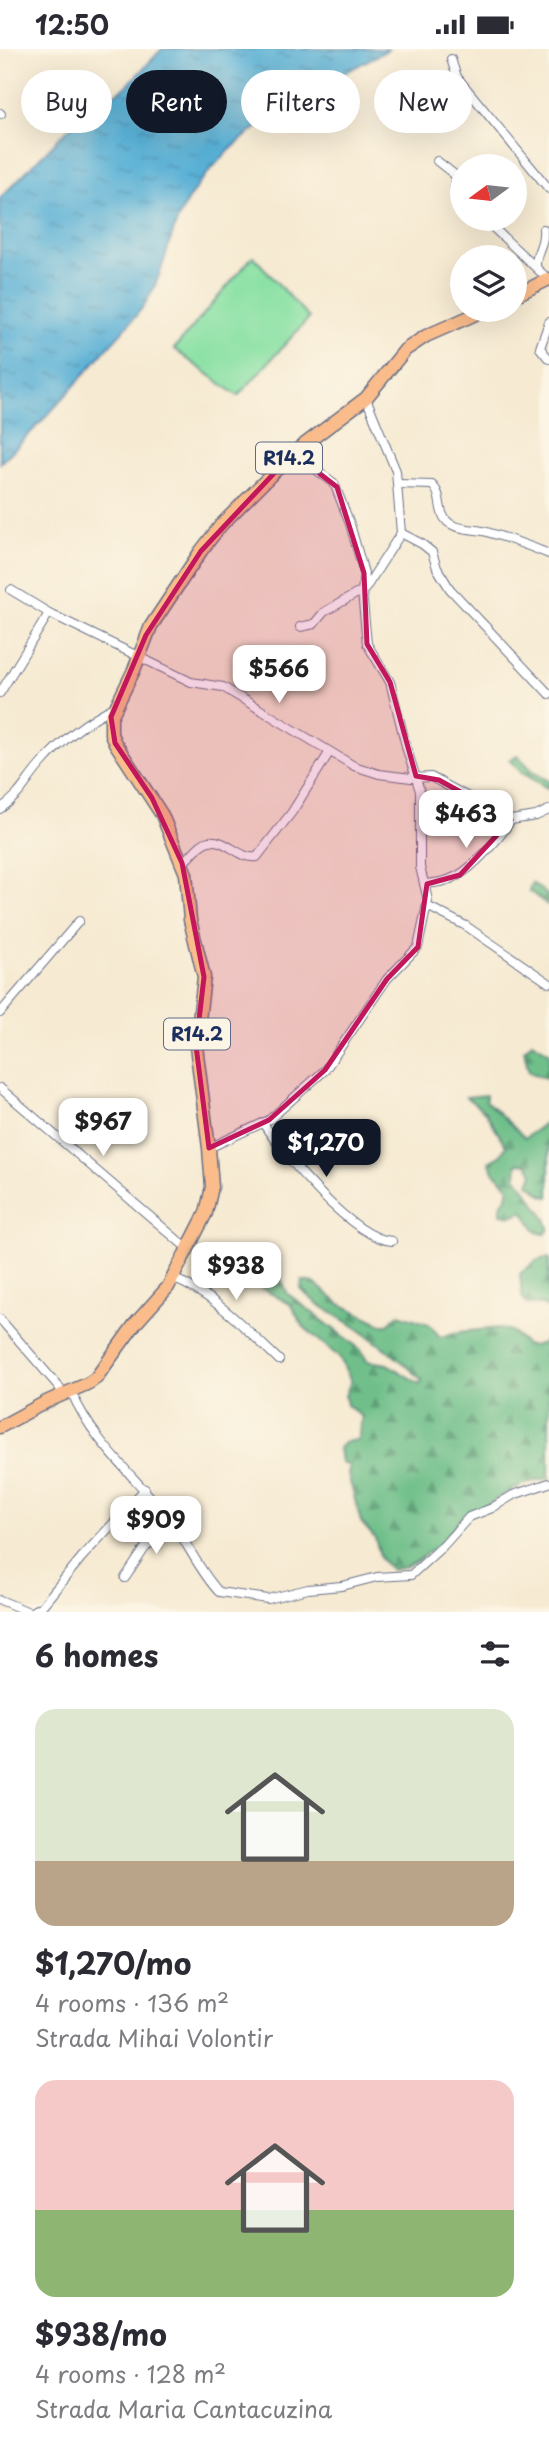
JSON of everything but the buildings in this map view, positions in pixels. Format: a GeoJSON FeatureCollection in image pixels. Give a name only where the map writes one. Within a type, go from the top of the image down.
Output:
{"type":"FeatureCollection","features":[{"type":"Feature","properties":{"kind":"main road"},"geometry":{"type":"LineString","coordinates":[[527,290],[549,279]]}},
{"type":"Feature","properties":{"kind":"main road","name":"R14.2"},"geometry":{"type":"LineString","coordinates":[[0,1427],[96,1378],[172,1279],[211,1198],[209,1148],[196,1046],[203,968],[190,919],[187,884],[182,863],[162,815],[111,734],[111,717],[151,626],[210,538],[293,453],[366,398],[405,350],[435,331],[456,322]]}},
{"type":"Feature","properties":{"kind":"street"},"geometry":{"type":"LineString","coordinates":[[451,59],[457,77],[549,189]]}},
{"type":"Feature","properties":{"kind":"street"},"geometry":{"type":"LineString","coordinates":[[437,161],[450,171]]}},
{"type":"Feature","properties":{"kind":"street"},"geometry":{"type":"LineString","coordinates":[[536,267],[537,254],[544,240],[543,229]]}},
{"type":"Feature","properties":{"kind":"street"},"geometry":{"type":"LineString","coordinates":[[497,231],[549,279]]}},
{"type":"Feature","properties":{"kind":"street"},"geometry":{"type":"LineString","coordinates":[[549,322],[540,348],[549,359]]}},
{"type":"Feature","properties":{"kind":"street"},"geometry":{"type":"LineString","coordinates":[[300,627],[314,624],[324,613],[362,592],[401,533],[396,471],[366,398]]}},
{"type":"Feature","properties":{"kind":"street"},"geometry":{"type":"LineString","coordinates":[[209,1148],[263,1123],[325,1070],[387,979],[418,947],[427,908],[428,892],[420,867],[418,844],[421,795],[390,682],[367,644],[362,592],[364,573],[337,487],[332,480],[293,453]]}},
{"type":"Feature","properties":{"kind":"street"},"geometry":{"type":"LineString","coordinates":[[398,484],[432,485],[440,494],[443,515],[455,526],[487,532],[549,554]]}},
{"type":"Feature","properties":{"kind":"street"},"geometry":{"type":"LineString","coordinates":[[401,533],[432,552],[437,568],[450,589],[549,694]]}},
{"type":"Feature","properties":{"kind":"street"},"geometry":{"type":"LineString","coordinates":[[11,590],[49,613],[191,682],[223,687],[355,767],[379,774],[425,776],[439,780],[511,821],[536,816],[549,810]]}},
{"type":"Feature","properties":{"kind":"street"},"geometry":{"type":"LineString","coordinates":[[0,693],[49,613]]}},
{"type":"Feature","properties":{"kind":"street"},"geometry":{"type":"LineString","coordinates":[[0,809],[20,793],[37,768],[61,744],[116,706]]}},
{"type":"Feature","properties":{"kind":"street"},"geometry":{"type":"LineString","coordinates":[[182,863],[206,841],[220,843],[247,857],[257,857],[292,812],[329,753]]}},
{"type":"Feature","properties":{"kind":"street"},"geometry":{"type":"LineString","coordinates":[[424,884],[443,882],[460,875],[496,841],[511,821]]}},
{"type":"Feature","properties":{"kind":"street"},"geometry":{"type":"LineString","coordinates":[[427,908],[466,926],[549,983]]}},
{"type":"Feature","properties":{"kind":"street"},"geometry":{"type":"LineString","coordinates":[[0,1013],[79,922]]}},
{"type":"Feature","properties":{"kind":"street"},"geometry":{"type":"LineString","coordinates":[[0,1088],[188,1249]]}},
{"type":"Feature","properties":{"kind":"street"},"geometry":{"type":"LineString","coordinates":[[263,1123],[275,1142],[332,1205],[374,1236],[392,1241]]}},
{"type":"Feature","properties":{"kind":"street"},"geometry":{"type":"LineString","coordinates":[[172,1279],[186,1283],[211,1300],[279,1360]]}},
{"type":"Feature","properties":{"kind":"street"},"geometry":{"type":"LineString","coordinates":[[0,1319],[67,1393],[107,1449],[172,1522],[219,1592],[268,1599],[377,1577],[411,1575],[444,1545],[469,1517],[492,1508],[513,1495],[549,1483]]}},
{"type":"Feature","properties":{"kind":"street"},"geometry":{"type":"LineString","coordinates":[[0,1600],[30,1612],[42,1606],[82,1557],[145,1489]]}},
{"type":"Feature","properties":{"kind":"street"},"geometry":{"type":"LineString","coordinates":[[125,1578],[145,1548],[172,1522]]}},
{"type":"Feature","properties":{"kind":"highlighted area"},"geometry":{"type":"Polygon","coordinates":[[[293,453],[337,487],[364,573],[367,644],[390,682],[416,776],[439,780],[511,820],[460,875],[427,884],[418,947],[387,979],[325,1070],[269,1120],[209,1148],[196,1046],[204,977],[182,863],[152,798],[115,743],[111,717],[146,635],[201,551],[293,453]]]}},
{"type":"Feature","properties":{"kind":"green space"},"geometry":{"type":"Polygon","coordinates":[[[253,256],[309,318],[238,396],[174,349],[253,256]]]}},
{"type":"Feature","properties":{"kind":"green space"},"geometry":{"type":"Polygon","coordinates":[[[517,755],[535,773],[549,781],[549,789],[523,774],[509,760],[517,755]]]}},
{"type":"Feature","properties":{"kind":"green space"},"geometry":{"type":"Polygon","coordinates":[[[532,883],[549,896],[549,906],[529,891],[532,883]]]}},
{"type":"Feature","properties":{"kind":"green space"},"geometry":{"type":"Polygon","coordinates":[[[532,1042],[549,1052],[549,1079],[529,1072],[524,1050],[532,1042]]]}},
{"type":"Feature","properties":{"kind":"green space"},"geometry":{"type":"Polygon","coordinates":[[[486,1095],[486,1101],[525,1138],[549,1120],[549,1197],[529,1184],[533,1173],[528,1164],[517,1163],[516,1176],[546,1219],[549,1229],[545,1234],[537,1232],[523,1211],[512,1216],[501,1214],[501,1204],[507,1197],[509,1187],[494,1172],[489,1162],[501,1155],[506,1146],[485,1112],[466,1097],[486,1095]]]}},
{"type":"Feature","properties":{"kind":"green space"},"geometry":{"type":"Polygon","coordinates":[[[549,1257],[549,1308],[527,1304],[522,1297],[520,1274],[536,1261],[549,1257]]]}},
{"type":"Feature","properties":{"kind":"green space"},"geometry":{"type":"Polygon","coordinates":[[[263,1271],[278,1274],[288,1294],[361,1350],[367,1361],[387,1364],[420,1384],[422,1380],[389,1351],[307,1295],[301,1289],[302,1281],[314,1283],[340,1304],[381,1324],[388,1324],[399,1314],[429,1324],[440,1337],[499,1328],[511,1331],[526,1345],[533,1346],[543,1343],[549,1331],[549,1478],[526,1483],[480,1511],[470,1513],[459,1520],[441,1543],[417,1561],[391,1570],[381,1559],[375,1538],[361,1522],[348,1474],[349,1465],[341,1462],[339,1448],[345,1442],[358,1440],[362,1417],[347,1405],[345,1396],[351,1381],[340,1358],[304,1327],[290,1304],[261,1288],[263,1271]]]}},
{"type":"Feature","properties":{"kind":"water"},"geometry":{"type":"Polygon","coordinates":[[[162,49],[389,49],[350,70],[241,70],[241,133],[250,133],[210,170],[191,195],[177,221],[159,276],[142,308],[56,407],[0,463],[0,198],[64,133],[112,133],[112,96],[126,87],[126,133],[227,133],[227,70],[142,70],[162,49]]]}}]}
